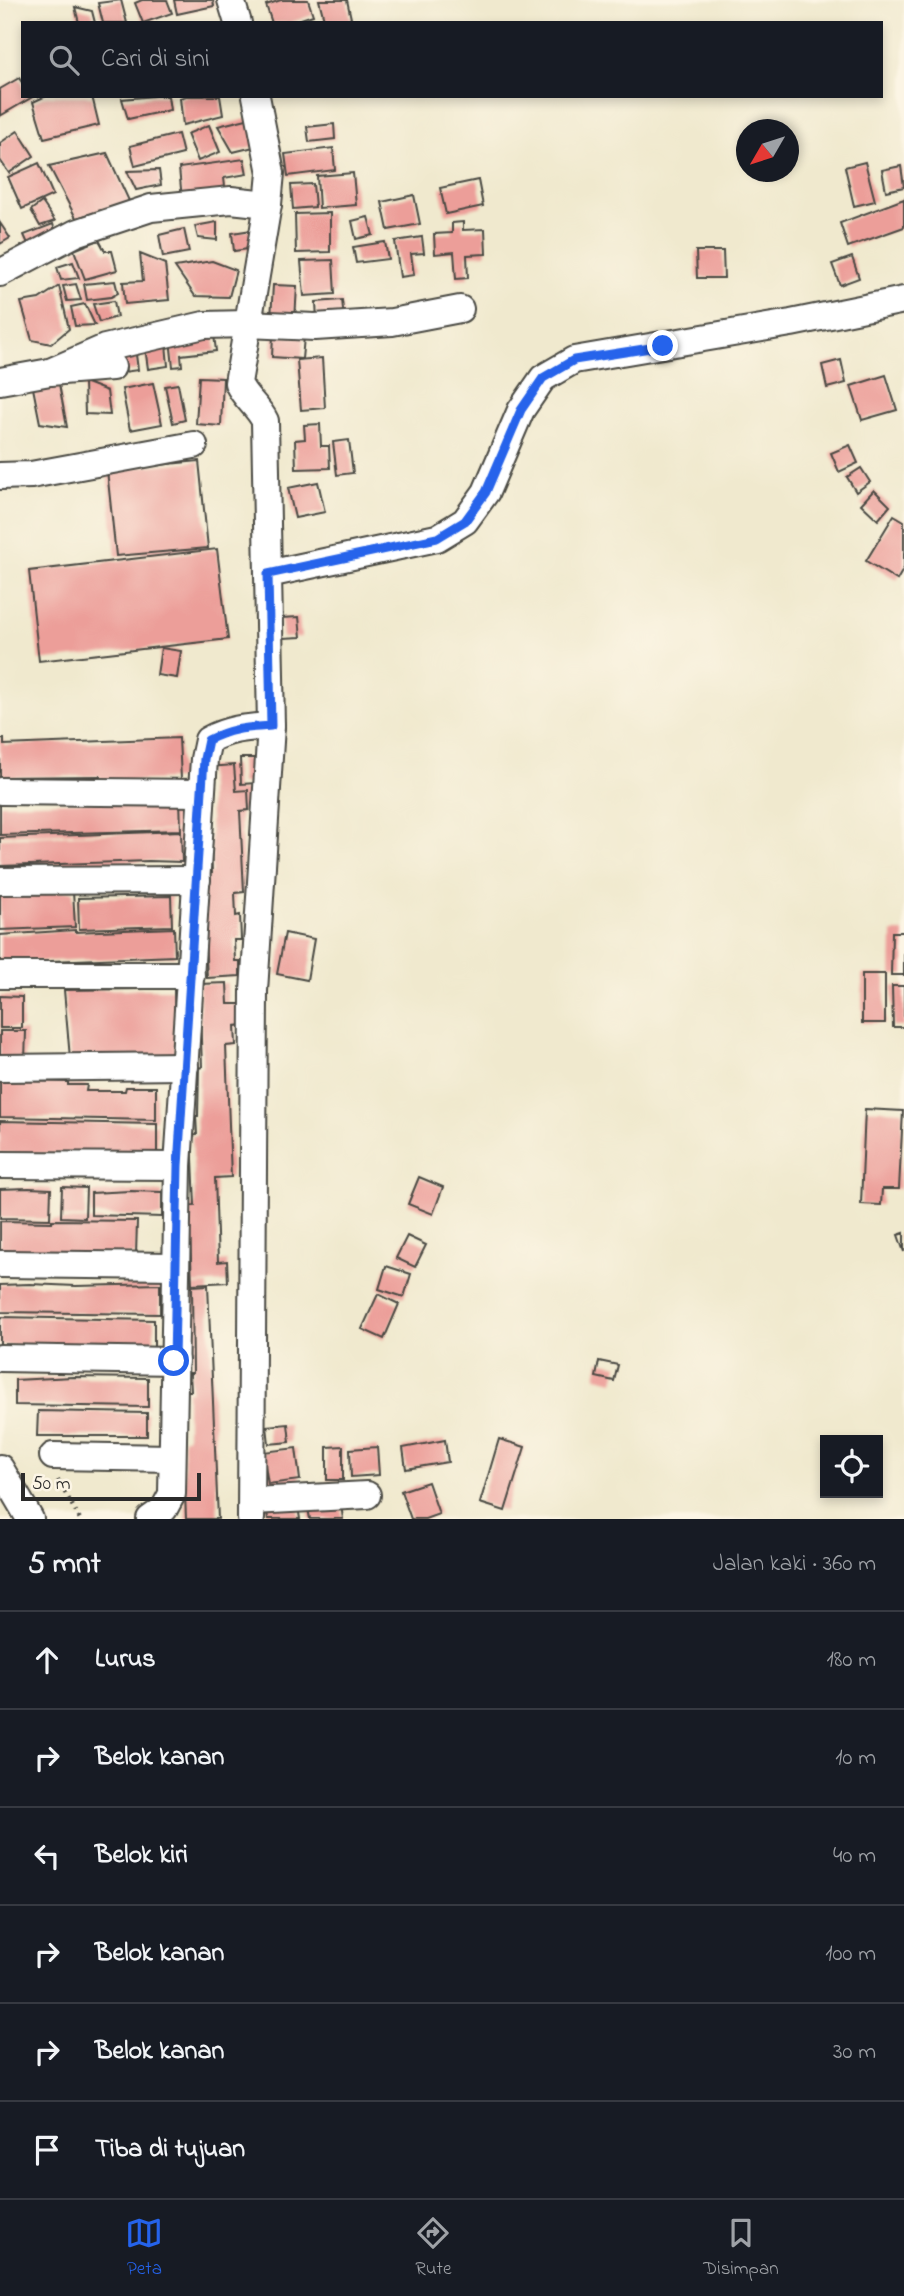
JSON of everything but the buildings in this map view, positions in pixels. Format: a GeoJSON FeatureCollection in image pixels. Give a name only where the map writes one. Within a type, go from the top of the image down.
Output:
{"type":"FeatureCollection","features":[{"type":"Feature","properties":{"kind":"street"},"geometry":{"type":"LineString","coordinates":[[231,0],[237,21]]}},
{"type":"Feature","properties":{"kind":"street"},"geometry":{"type":"LineString","coordinates":[[256,98],[271,173],[238,383],[242,392],[261,411],[265,421],[271,726],[254,991],[252,1510],[367,1495]]}},
{"type":"Feature","properties":{"kind":"street"},"geometry":{"type":"LineString","coordinates":[[0,273],[76,233],[151,208],[231,200],[268,204]]}},
{"type":"Feature","properties":{"kind":"street"},"geometry":{"type":"LineString","coordinates":[[268,574],[437,538],[465,521],[486,492],[521,410],[543,378],[574,360],[740,333],[904,300]]}},
{"type":"Feature","properties":{"kind":"street"},"geometry":{"type":"LineString","coordinates":[[51,372],[105,348],[204,325],[315,327],[392,322],[460,309]]}},
{"type":"Feature","properties":{"kind":"street"},"geometry":{"type":"LineString","coordinates":[[0,381],[51,372],[112,367]]}},
{"type":"Feature","properties":{"kind":"street"},"geometry":{"type":"LineString","coordinates":[[0,475],[31,475],[194,445]]}},
{"type":"Feature","properties":{"kind":"street"},"geometry":{"type":"LineString","coordinates":[[150,1519],[164,1509],[172,1494],[178,1166],[204,759],[208,740],[236,728],[271,726]]}},
{"type":"Feature","properties":{"kind":"street"},"geometry":{"type":"LineString","coordinates":[[0,791],[201,793]]}},
{"type":"Feature","properties":{"kind":"street"},"geometry":{"type":"LineString","coordinates":[[0,881],[197,880]]}},
{"type":"Feature","properties":{"kind":"street"},"geometry":{"type":"LineString","coordinates":[[0,975],[191,975]]}},
{"type":"Feature","properties":{"kind":"street"},"geometry":{"type":"LineString","coordinates":[[0,1068],[185,1066]]}},
{"type":"Feature","properties":{"kind":"street"},"geometry":{"type":"LineString","coordinates":[[0,1165],[178,1166]]}},
{"type":"Feature","properties":{"kind":"street"},"geometry":{"type":"LineString","coordinates":[[0,1264],[176,1266]]}},
{"type":"Feature","properties":{"kind":"street"},"geometry":{"type":"LineString","coordinates":[[0,1358],[174,1361]]}},
{"type":"Feature","properties":{"kind":"street"},"geometry":{"type":"LineString","coordinates":[[53,1455],[172,1458]]}},
{"type":"Feature","properties":{"kind":"street"},"geometry":{"type":"LineString","coordinates":[[0,1468],[30,1519]]}},
{"type":"Feature","properties":{"kind":"path"},"geometry":{"type":"LineString","coordinates":[[53,1455],[58,1482],[80,1519]]}},
{"type":"Feature","properties":{"kind":"route"},"geometry":{"type":"LineString","coordinates":[[174,1361],[178,1166],[204,759],[208,740],[222,733],[236,728],[271,726],[268,574],[437,538],[465,521],[486,492],[521,410],[543,378],[574,360],[663,346]]}}]}
